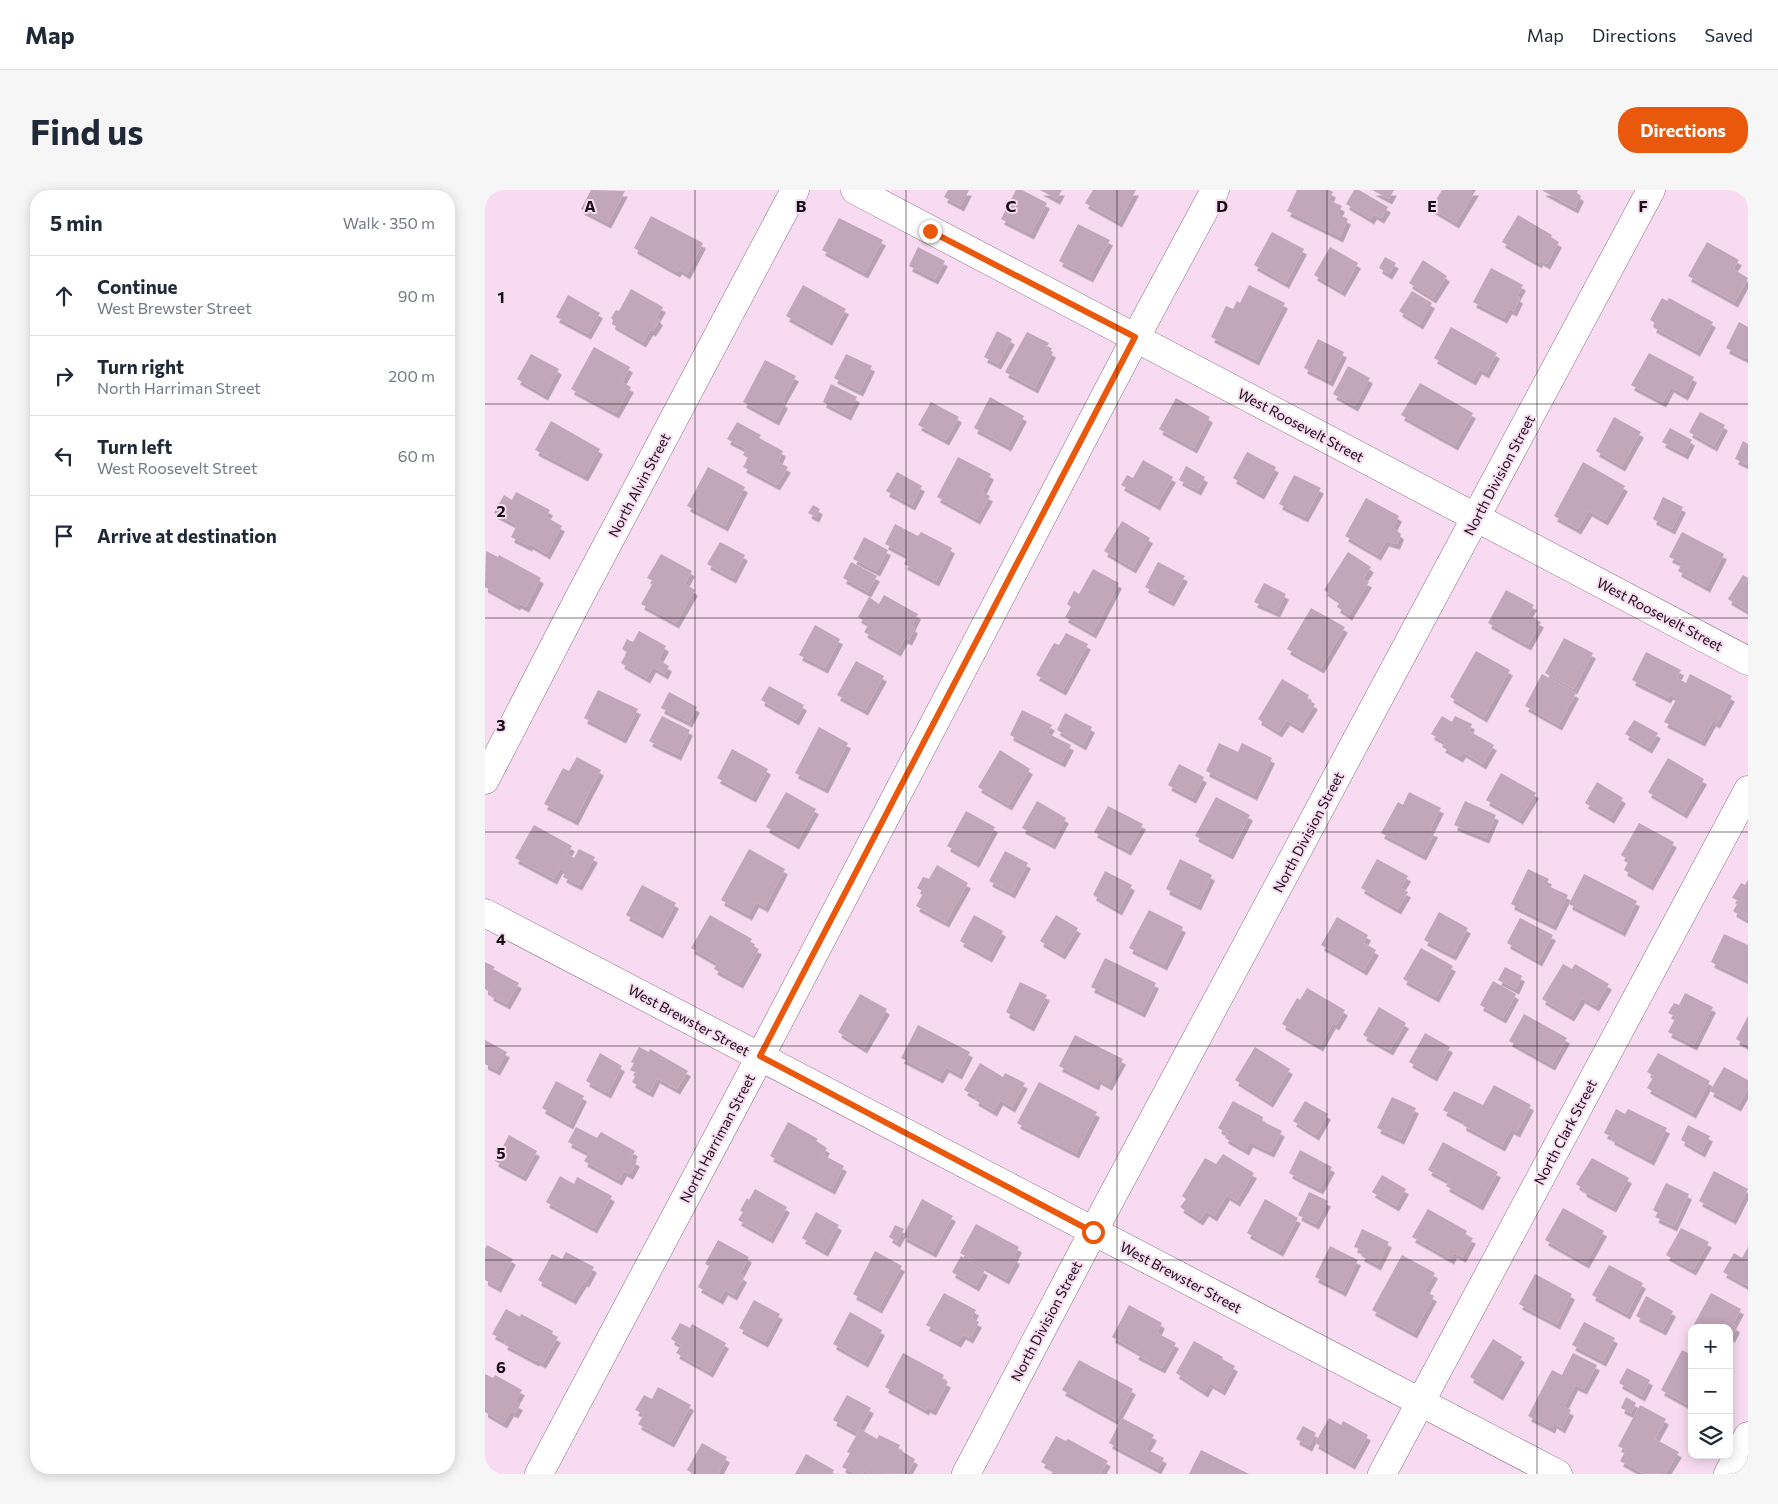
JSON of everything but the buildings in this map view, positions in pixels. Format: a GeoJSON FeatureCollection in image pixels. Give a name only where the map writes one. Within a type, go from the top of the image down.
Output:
{"type":"FeatureCollection","features":[{"type":"Feature","properties":{"kind":"street","name":"North Alvin Street"},"geometry":{"type":"LineString","coordinates":[[485,780],[795,190]]}},
{"type":"Feature","properties":{"kind":"street","name":"West Roosevelt Street"},"geometry":{"type":"LineString","coordinates":[[855,190],[1748,661]]}},
{"type":"Feature","properties":{"kind":"street","name":"North Harriman Street"},"geometry":{"type":"LineString","coordinates":[[539,1474],[760,1056],[1135,337],[1215,190]]}},
{"type":"Feature","properties":{"kind":"street","name":"North Division Street"},"geometry":{"type":"LineString","coordinates":[[966,1474],[1093,1232],[1651,190]]}},
{"type":"Feature","properties":{"kind":"street","name":"North Clark Street"},"geometry":{"type":"LineString","coordinates":[[1382,1474],[1748,790]]}},
{"type":"Feature","properties":{"kind":"street","name":"West Brewster Street"},"geometry":{"type":"LineString","coordinates":[[485,913],[1558,1474]]}},
{"type":"Feature","properties":{"kind":"street"},"geometry":{"type":"LineString","coordinates":[[1728,1474],[1748,1436]]}},
{"type":"Feature","properties":{"kind":"route"},"geometry":{"type":"LineString","coordinates":[[930,231],[1135,337],[760,1056],[1093,1232]]}}]}
